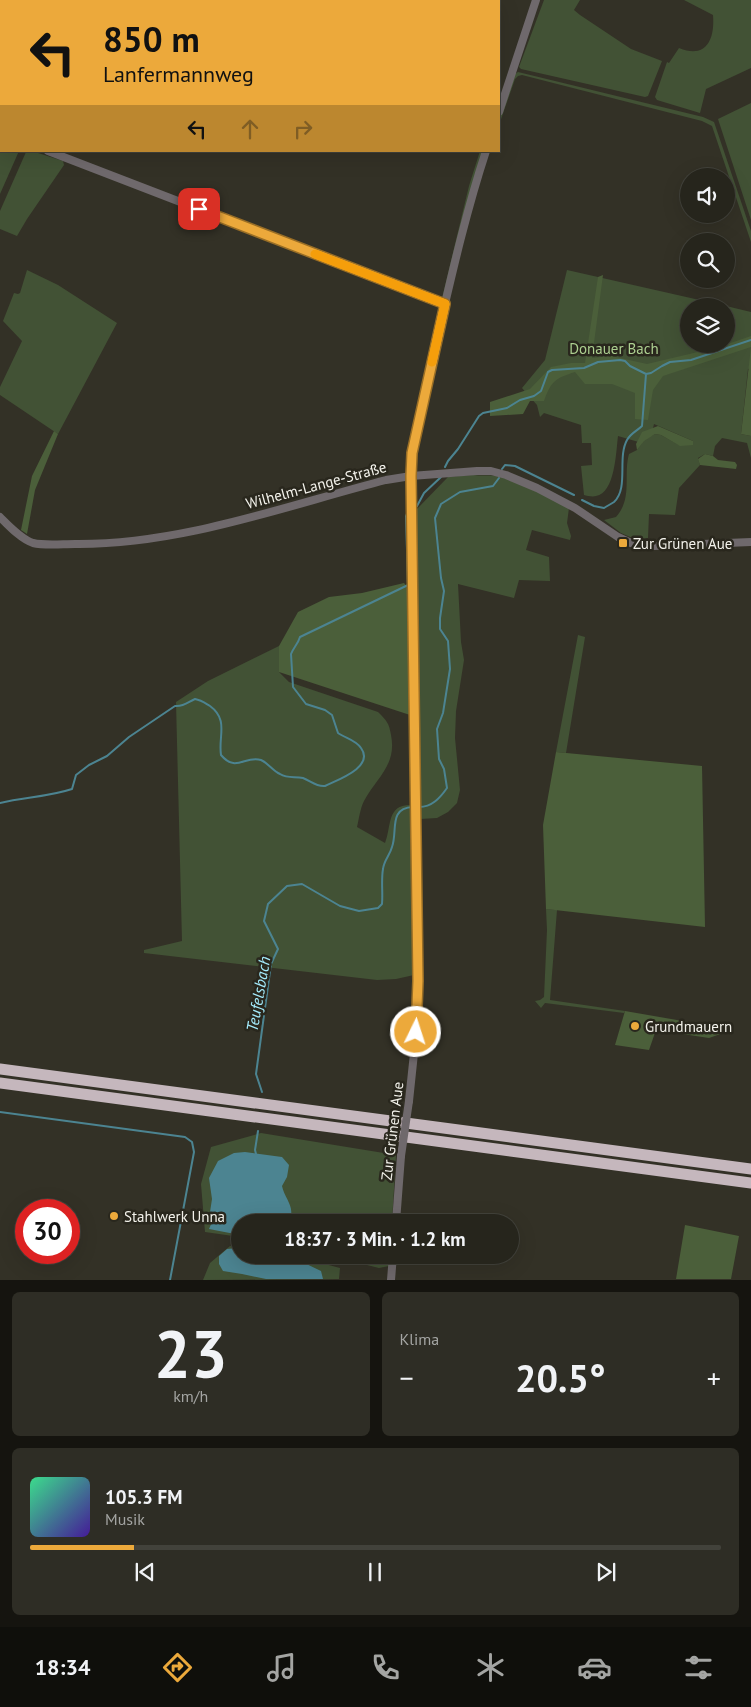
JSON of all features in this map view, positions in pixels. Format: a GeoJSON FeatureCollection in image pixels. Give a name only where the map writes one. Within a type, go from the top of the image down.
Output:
{"type":"FeatureCollection","features":[{"type":"Feature","properties":{"kind":"highway"},"geometry":{"type":"LineString","coordinates":[[0,1069],[751,1169]]}},
{"type":"Feature","properties":{"kind":"highway"},"geometry":{"type":"LineString","coordinates":[[0,1083],[751,1183]]}},
{"type":"Feature","properties":{"kind":"street"},"geometry":{"type":"LineString","coordinates":[[500,109],[536,0]]}},
{"type":"Feature","properties":{"kind":"street"},"geometry":{"type":"LineString","coordinates":[[51,152],[445,304]]}},
{"type":"Feature","properties":{"kind":"street","name":"Zur Grünen Aue"},"geometry":{"type":"LineString","coordinates":[[397,1214],[401,1156],[418,1015],[411,476],[414,444],[445,304],[473,193],[486,152]]}},
{"type":"Feature","properties":{"kind":"street","name":"Wilhelm-Lange-Straße"},"geometry":{"type":"LineString","coordinates":[[0,518],[28,541],[38,544],[125,542],[218,525],[379,482],[411,476],[478,471],[506,475],[522,481],[567,504],[618,537],[639,544],[654,546],[751,542]]}},
{"type":"Feature","properties":{"kind":"street"},"geometry":{"type":"LineString","coordinates":[[391,1280],[392,1264]]}},
{"type":"Feature","properties":{"kind":"green space"},"geometry":{"type":"Polygon","coordinates":[[[544,0],[580,0],[574,10],[580,15],[631,49],[662,61],[648,96],[645,97],[521,69],[519,67],[544,0]]]}},
{"type":"Feature","properties":{"kind":"green space"},"geometry":{"type":"Polygon","coordinates":[[[684,0],[751,0],[751,68],[706,89],[700,113],[657,100],[655,97],[667,62],[669,63],[679,48],[696,51],[707,45],[710,39],[713,15],[684,0]]]}},
{"type":"Feature","properties":{"kind":"green space"},"geometry":{"type":"Polygon","coordinates":[[[518,72],[703,117],[714,122],[730,168],[726,168],[712,126],[702,121],[522,75],[515,79],[500,122],[500,113],[512,76],[518,72]]]}},
{"type":"Feature","properties":{"kind":"green space"},"geometry":{"type":"Polygon","coordinates":[[[751,103],[751,220],[735,168],[718,119],[751,103]]]}},
{"type":"Feature","properties":{"kind":"green space"},"geometry":{"type":"Polygon","coordinates":[[[0,152],[19,152],[0,194],[0,152]]]}},
{"type":"Feature","properties":{"kind":"green space"},"geometry":{"type":"Polygon","coordinates":[[[26,152],[35,152],[63,161],[64,165],[17,236],[0,229],[0,211],[26,152]]]}},
{"type":"Feature","properties":{"kind":"green space"},"geometry":{"type":"Polygon","coordinates":[[[480,152],[483,152],[445,298],[442,300],[436,298],[442,298],[469,186],[480,152]]]}},
{"type":"Feature","properties":{"kind":"green space"},"geometry":{"type":"Polygon","coordinates":[[[735,184],[751,231],[751,242],[735,194],[735,184]]]}},
{"type":"Feature","properties":{"kind":"green space"},"geometry":{"type":"Polygon","coordinates":[[[27,270],[58,285],[117,323],[58,434],[0,395],[0,387],[22,341],[3,321],[14,293],[20,293],[27,270]]]}},
{"type":"Feature","properties":{"kind":"green space","name":"Donauer Bach"},"geometry":{"type":"Polygon","coordinates":[[[567,270],[691,298],[680,298],[680,353],[735,353],[735,308],[751,312],[751,368],[748,369],[741,434],[751,436],[751,458],[747,443],[722,438],[715,446],[713,456],[705,454],[698,458],[700,465],[679,488],[675,515],[649,514],[648,538],[635,539],[621,533],[604,520],[616,517],[621,510],[626,494],[629,454],[637,450],[642,443],[618,436],[613,471],[607,488],[596,496],[584,495],[581,466],[592,465],[591,443],[582,443],[581,425],[544,413],[540,417],[537,405],[522,388],[545,360],[567,270]],[[654,424],[651,436],[655,434],[661,435],[679,445],[693,445],[693,441],[654,424]]]}},
{"type":"Feature","properties":{"kind":"green space"},"geometry":{"type":"Polygon","coordinates":[[[603,275],[592,358],[611,356],[647,364],[694,353],[733,353],[663,376],[653,390],[648,420],[635,419],[635,393],[612,384],[585,384],[575,372],[555,381],[544,401],[530,401],[523,414],[490,416],[490,402],[530,389],[551,367],[571,363],[585,363],[598,277],[603,275]]]}},
{"type":"Feature","properties":{"kind":"green space"},"geometry":{"type":"Polygon","coordinates":[[[751,336],[751,347],[735,352],[735,342],[751,336]]]}},
{"type":"Feature","properties":{"kind":"green space"},"geometry":{"type":"Polygon","coordinates":[[[751,347],[751,436],[741,434],[751,347]]]}},
{"type":"Feature","properties":{"kind":"green space"},"geometry":{"type":"Polygon","coordinates":[[[658,426],[693,441],[693,445],[680,446],[661,435],[655,434],[644,441],[637,450],[636,444],[642,432],[658,426]]]}},
{"type":"Feature","properties":{"kind":"green space"},"geometry":{"type":"Polygon","coordinates":[[[54,431],[58,434],[35,490],[27,534],[21,530],[32,476],[54,431]]]}},
{"type":"Feature","properties":{"kind":"green space"},"geometry":{"type":"Polygon","coordinates":[[[705,454],[713,456],[718,460],[735,462],[737,465],[736,469],[700,465],[698,459],[705,454]]]}},
{"type":"Feature","properties":{"kind":"green space"},"geometry":{"type":"Polygon","coordinates":[[[497,476],[516,481],[569,508],[567,523],[571,536],[570,540],[532,530],[526,550],[549,557],[550,581],[519,580],[514,598],[458,584],[461,642],[464,660],[456,711],[455,738],[460,790],[457,803],[448,812],[437,818],[420,819],[416,510],[448,477],[497,476]]]}},
{"type":"Feature","properties":{"kind":"green space"},"geometry":{"type":"Polygon","coordinates":[[[404,583],[409,589],[410,715],[279,672],[279,646],[298,612],[329,597],[362,593],[404,583]]]}},
{"type":"Feature","properties":{"kind":"green space"},"geometry":{"type":"Polygon","coordinates":[[[578,635],[585,637],[566,753],[556,752],[578,635]]]}},
{"type":"Feature","properties":{"kind":"green space"},"geometry":{"type":"Polygon","coordinates":[[[279,646],[279,672],[289,682],[378,712],[386,720],[392,745],[389,763],[364,801],[357,827],[385,843],[394,812],[398,808],[412,805],[414,975],[396,979],[377,980],[144,953],[144,950],[182,941],[176,702],[208,681],[279,646]]]}},
{"type":"Feature","properties":{"kind":"green space"},"geometry":{"type":"Polygon","coordinates":[[[556,752],[702,766],[705,927],[546,909],[543,825],[556,752]]]}},
{"type":"Feature","properties":{"kind":"green space"},"geometry":{"type":"Polygon","coordinates":[[[546,909],[557,910],[550,1000],[625,1011],[624,1013],[545,1003],[541,1008],[535,1001],[544,997],[546,909]]]}},
{"type":"Feature","properties":{"kind":"green space"},"geometry":{"type":"Polygon","coordinates":[[[625,1011],[700,1024],[719,1025],[726,1032],[709,1038],[656,1030],[649,1050],[615,1045],[625,1011]]]}},
{"type":"Feature","properties":{"kind":"green space"},"geometry":{"type":"Polygon","coordinates":[[[261,1133],[396,1155],[392,1214],[231,1214],[231,1236],[205,1232],[201,1184],[211,1147],[261,1133]]]}},
{"type":"Feature","properties":{"kind":"green space"},"geometry":{"type":"Polygon","coordinates":[[[685,1225],[739,1236],[731,1279],[676,1279],[685,1225]]]}},
{"type":"Feature","properties":{"kind":"green space"},"geometry":{"type":"Polygon","coordinates":[[[230,1246],[231,1264],[325,1264],[340,1268],[339,1279],[203,1280],[210,1263],[230,1246]]]}},
{"type":"Feature","properties":{"kind":"green space"},"geometry":{"type":"Polygon","coordinates":[[[363,1264],[389,1264],[389,1266],[379,1268],[363,1264]]]}},
{"type":"Feature","properties":{"kind":"water"},"geometry":{"type":"Polygon","coordinates":[[[245,1152],[282,1157],[289,1165],[287,1177],[282,1186],[290,1204],[291,1214],[231,1214],[231,1233],[209,1229],[212,1222],[210,1212],[212,1199],[209,1178],[218,1161],[234,1153],[245,1152]]]}},
{"type":"Feature","properties":{"kind":"water"},"geometry":{"type":"Polygon","coordinates":[[[227,1249],[231,1249],[231,1264],[306,1264],[321,1271],[323,1279],[266,1279],[223,1271],[219,1264],[219,1256],[227,1249]]]}},
{"type":"Feature","properties":{"kind":"waterway"},"geometry":{"type":"LineString","coordinates":[[445,467],[479,416],[483,413],[507,408],[520,400],[534,396],[541,391],[548,372],[552,370],[584,368],[598,362],[620,360],[646,374],[670,362],[691,360],[751,340]]}},
{"type":"Feature","properties":{"kind":"waterway","name":"Teufelsbach"},"geometry":{"type":"LineString","coordinates":[[582,500],[594,506],[604,508],[614,502],[618,496],[622,481],[624,447],[632,434],[642,426],[646,374]]}},
{"type":"Feature","properties":{"kind":"waterway","name":"Teufelsbach"},"geometry":{"type":"LineString","coordinates":[[502,469],[505,465],[515,466],[574,495]]}},
{"type":"Feature","properties":{"kind":"waterway"},"geometry":{"type":"LineString","coordinates":[[417,506],[424,493],[441,477]]}},
{"type":"Feature","properties":{"kind":"waterway","name":"Teufelsbach"},"geometry":{"type":"LineString","coordinates":[[419,807],[424,807],[435,801],[447,788],[444,769],[439,759],[437,729],[443,713],[450,669],[448,641],[440,629],[444,591],[435,518],[441,504],[460,492],[493,486],[499,478]]}},
{"type":"Feature","properties":{"kind":"waterway"},"geometry":{"type":"LineString","coordinates":[[0,803],[72,789],[76,775],[89,765],[107,756],[129,737],[175,706],[183,705],[195,699],[216,711],[222,729],[221,755],[231,763],[255,759],[261,760],[283,776],[303,778],[322,786],[353,772],[363,761],[364,755],[361,748],[338,733],[332,715],[325,710],[306,704],[293,687],[291,654],[300,637],[408,585],[406,516],[408,511]]}},
{"type":"Feature","properties":{"kind":"waterway","name":"Teufelsbach"},"geometry":{"type":"LineString","coordinates":[[262,1092],[256,1074],[271,964],[278,949],[264,921],[268,904],[287,886],[302,884],[340,906],[359,911],[378,908],[382,904],[383,869],[394,841],[395,821],[400,811],[413,807]]}},
{"type":"Feature","properties":{"kind":"waterway"},"geometry":{"type":"LineString","coordinates":[[0,1112],[185,1137],[192,1142],[194,1152],[170,1280]]}},
{"type":"Feature","properties":{"kind":"waterway","name":"Teufelsbach"},"geometry":{"type":"LineString","coordinates":[[256,1154],[258,1131]]}},
{"type":"Feature","properties":{"kind":"slow traffic"},"geometry":{"type":"LineString","coordinates":[[315,254],[445,304],[432,362]]}},
{"type":"Feature","properties":{"kind":"place","name":"Zur Grünen Aue"},"geometry":{"type":"Point","coordinates":[623,543]}},
{"type":"Feature","properties":{"kind":"place","name":"Grundmauern"},"geometry":{"type":"Point","coordinates":[635,1026]}},
{"type":"Feature","properties":{"kind":"place","name":"Stahlwerk Unna"},"geometry":{"type":"Point","coordinates":[114,1216]}},
{"type":"Feature","properties":{"kind":"route"},"geometry":{"type":"LineString","coordinates":[[199,209],[445,304],[412,453],[411,476],[418,981],[416,1032]]}}]}
